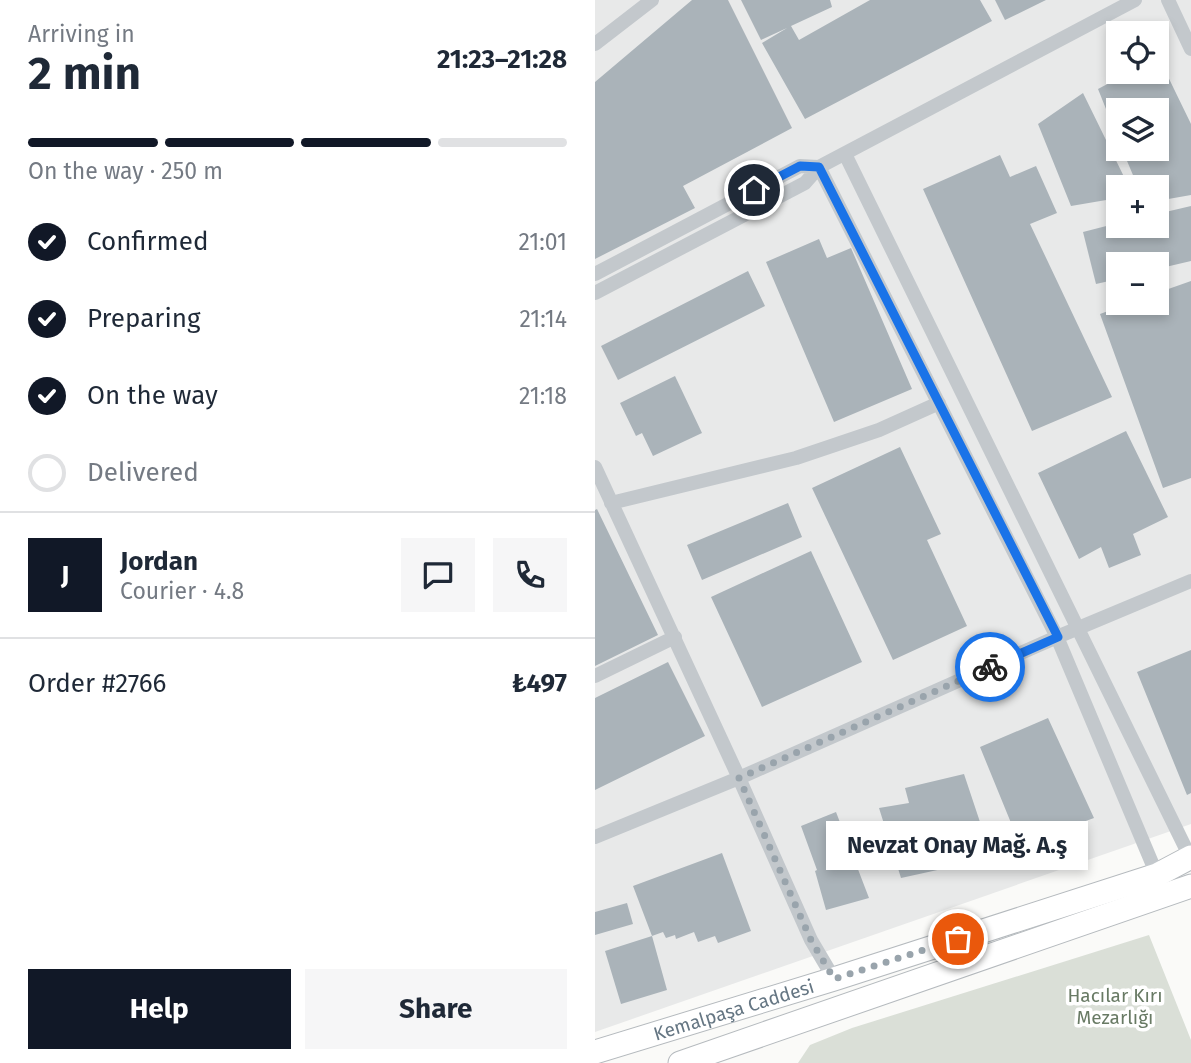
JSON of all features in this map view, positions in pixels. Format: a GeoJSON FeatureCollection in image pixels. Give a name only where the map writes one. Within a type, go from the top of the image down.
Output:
{"type":"FeatureCollection","features":[{"type":"Feature","properties":{"kind":"main road","name":"Kemalpaşa Caddesi"},"geometry":{"type":"LineString","coordinates":[[595,1052],[834,979],[1157,875],[1191,857]]}},
{"type":"Feature","properties":{"kind":"main road","name":"Kemalpaşa Caddesi"},"geometry":{"type":"LineString","coordinates":[[680,1063],[1191,886]]}},
{"type":"Feature","properties":{"kind":"street"},"geometry":{"type":"LineString","coordinates":[[595,44],[652,0]]}},
{"type":"Feature","properties":{"kind":"street"},"geometry":{"type":"LineString","coordinates":[[595,293],[805,183],[818,167],[1135,0]]}},
{"type":"Feature","properties":{"kind":"street"},"geometry":{"type":"LineString","coordinates":[[1168,0],[1191,49]]}},
{"type":"Feature","properties":{"kind":"street"},"geometry":{"type":"LineString","coordinates":[[845,154],[1191,857]]}},
{"type":"Feature","properties":{"kind":"street"},"geometry":{"type":"LineString","coordinates":[[595,274],[800,166],[818,167]]}},
{"type":"Feature","properties":{"kind":"street"},"geometry":{"type":"LineString","coordinates":[[818,167],[1058,637],[1157,875]]}},
{"type":"Feature","properties":{"kind":"street"},"geometry":{"type":"LineString","coordinates":[[604,495],[796,458],[879,430],[939,403]]}},
{"type":"Feature","properties":{"kind":"street"},"geometry":{"type":"LineString","coordinates":[[595,467],[604,495],[674,637],[811,940],[834,979]]}},
{"type":"Feature","properties":{"kind":"street"},"geometry":{"type":"LineString","coordinates":[[595,837],[739,778],[1191,581]]}},
{"type":"Feature","properties":{"kind":"street"},"geometry":{"type":"LineString","coordinates":[[595,676],[674,637]]}},
{"type":"Feature","properties":{"kind":"shaded area"},"geometry":{"type":"Polygon","coordinates":[[[595,0],[1191,0],[1191,824],[595,1032],[595,0]]]}},
{"type":"Feature","properties":{"kind":"green space","name":"Hacılar Kırı Mezarlığı"},"geometry":{"type":"Polygon","coordinates":[[[1149,935],[1191,1040],[1191,1063],[798,1063],[810,1045],[852,1028],[1149,935]]]}},
{"type":"Feature","properties":{"kind":"building"},"geometry":{"type":"Polygon","coordinates":[[[692,0],[728,0],[792,128],[683,186],[695,208],[595,259],[595,82],[692,0]]]}},
{"type":"Feature","properties":{"kind":"building"},"geometry":{"type":"Polygon","coordinates":[[[741,0],[830,0],[832,7],[791,26],[799,40],[870,0],[980,0],[992,21],[805,119],[762,43],[787,28],[761,40],[741,0]]]}},
{"type":"Feature","properties":{"kind":"building"},"geometry":{"type":"Polygon","coordinates":[[[995,0],[1046,0],[1005,20],[995,0]]]}},
{"type":"Feature","properties":{"kind":"building"},"geometry":{"type":"Polygon","coordinates":[[[1169,79],[1191,124],[1191,195],[1169,199],[1169,175],[1133,175],[1127,161],[1169,161],[1169,98],[1106,98],[1106,109],[1098,89],[1107,84],[1169,84],[1169,79]]]}},
{"type":"Feature","properties":{"kind":"building"},"geometry":{"type":"Polygon","coordinates":[[[1083,93],[1106,140],[1106,161],[1116,161],[1123,175],[1106,175],[1106,200],[1071,206],[1038,124],[1083,93]]]}},
{"type":"Feature","properties":{"kind":"building"},"geometry":{"type":"Polygon","coordinates":[[[1000,155],[1010,177],[1036,166],[1057,213],[1030,224],[1112,397],[1032,431],[923,189],[1000,155]]]}},
{"type":"Feature","properties":{"kind":"building"},"geometry":{"type":"Polygon","coordinates":[[[1191,206],[1191,261],[1169,266],[1169,252],[1106,252],[1106,282],[1096,284],[1083,232],[1106,226],[1106,238],[1169,238],[1169,211],[1191,206]]]}},
{"type":"Feature","properties":{"kind":"building"},"geometry":{"type":"Polygon","coordinates":[[[819,239],[827,258],[851,248],[912,389],[834,422],[766,262],[819,239]]]}},
{"type":"Feature","properties":{"kind":"building"},"geometry":{"type":"Polygon","coordinates":[[[748,271],[765,306],[618,380],[601,346],[748,271]]]}},
{"type":"Feature","properties":{"kind":"building"},"geometry":{"type":"Polygon","coordinates":[[[1191,281],[1191,478],[1163,488],[1100,314],[1106,312],[1106,315],[1169,315],[1169,289],[1191,281]]]}},
{"type":"Feature","properties":{"kind":"building"},"geometry":{"type":"Polygon","coordinates":[[[675,376],[702,433],[653,456],[642,433],[636,436],[620,403],[675,376]]]}},
{"type":"Feature","properties":{"kind":"building"},"geometry":{"type":"Polygon","coordinates":[[[1126,431],[1168,517],[1133,534],[1141,555],[1109,568],[1101,547],[1079,559],[1038,473],[1126,431]]]}},
{"type":"Feature","properties":{"kind":"building"},"geometry":{"type":"Polygon","coordinates":[[[900,447],[941,534],[927,540],[967,626],[893,660],[812,488],[900,447]]]}},
{"type":"Feature","properties":{"kind":"building"},"geometry":{"type":"Polygon","coordinates":[[[788,503],[802,537],[702,580],[687,545],[788,503]]]}},
{"type":"Feature","properties":{"kind":"building"},"geometry":{"type":"Polygon","coordinates":[[[597,509],[658,635],[595,666],[595,510],[597,509]]]}},
{"type":"Feature","properties":{"kind":"building"},"geometry":{"type":"Polygon","coordinates":[[[811,551],[862,662],[762,707],[711,597],[811,551]]]}},
{"type":"Feature","properties":{"kind":"building"},"geometry":{"type":"Polygon","coordinates":[[[1191,650],[1191,793],[1187,795],[1137,672],[1191,650]]]}},
{"type":"Feature","properties":{"kind":"building"},"geometry":{"type":"Polygon","coordinates":[[[668,662],[705,736],[595,790],[595,698],[668,662]]]}},
{"type":"Feature","properties":{"kind":"building"},"geometry":{"type":"Polygon","coordinates":[[[1048,718],[1094,818],[1020,845],[980,747],[1048,718]]]}},
{"type":"Feature","properties":{"kind":"building"},"geometry":{"type":"Polygon","coordinates":[[[964,774],[992,858],[901,878],[879,808],[909,803],[905,788],[964,774]]]}},
{"type":"Feature","properties":{"kind":"building"},"geometry":{"type":"Polygon","coordinates":[[[836,812],[869,898],[826,910],[815,871],[817,870],[801,826],[836,812]]]}},
{"type":"Feature","properties":{"kind":"building"},"geometry":{"type":"Polygon","coordinates":[[[722,853],[751,931],[718,943],[715,936],[698,942],[694,932],[676,939],[675,935],[666,938],[663,932],[652,936],[633,886],[722,853]]]}},
{"type":"Feature","properties":{"kind":"building"},"geometry":{"type":"Polygon","coordinates":[[[627,903],[633,924],[595,935],[595,912],[627,903]]]}},
{"type":"Feature","properties":{"kind":"building"},"geometry":{"type":"Polygon","coordinates":[[[652,936],[667,990],[621,1004],[605,951],[652,936]]]}},
{"type":"Feature","properties":{"kind":"way so far"},"geometry":{"type":"LineString","coordinates":[[958,939],[834,979],[811,940],[739,778],[990,667]]}},
{"type":"Feature","properties":{"kind":"place","name":"Nevzat Onay Mağ. A.ş"},"geometry":{"type":"Point","coordinates":[958,939]}},
{"type":"Feature","properties":{"kind":"route"},"geometry":{"type":"LineString","coordinates":[[754,190],[800,166],[819,167],[1058,637],[990,667]]}}]}
